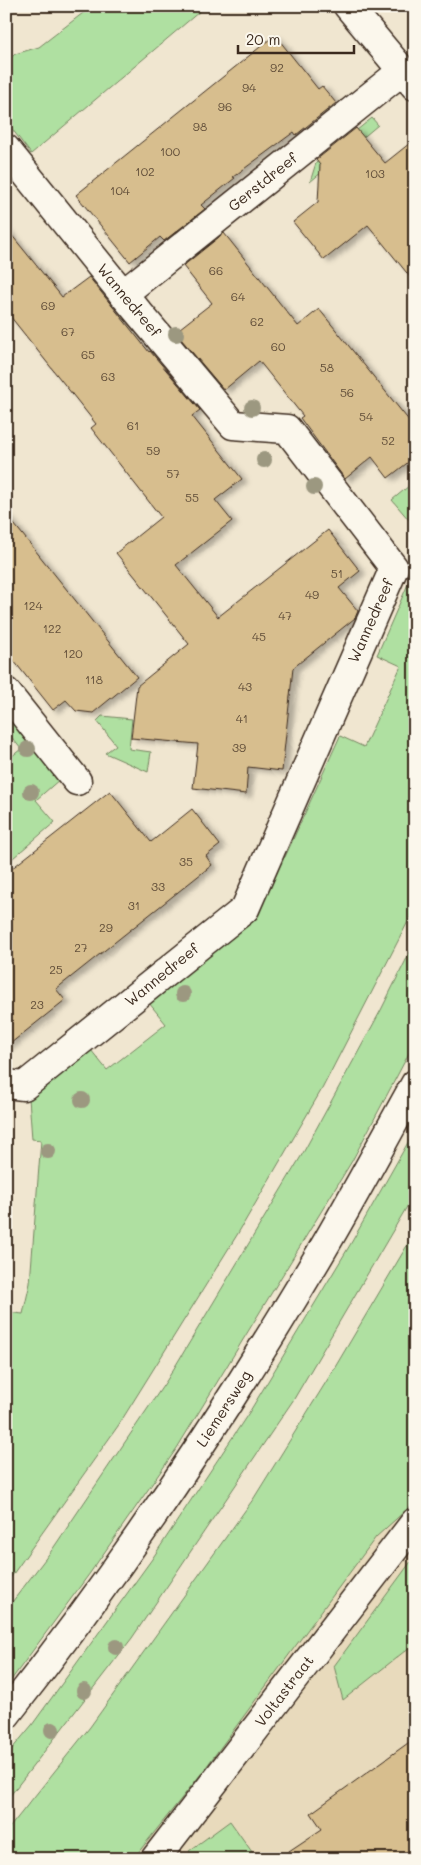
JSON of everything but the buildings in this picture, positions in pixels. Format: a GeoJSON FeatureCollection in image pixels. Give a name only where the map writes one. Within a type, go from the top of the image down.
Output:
{"type":"FeatureCollection","features":[{"type":"Feature","properties":{"kind":"street","name":"Gerstdreef"},"geometry":{"type":"LineString","coordinates":[[123,294],[408,79],[348,6]]}},
{"type":"Feature","properties":{"kind":"street","name":"Wannedreef"},"geometry":{"type":"LineString","coordinates":[[6,150],[233,425],[287,429],[394,568],[245,909],[24,1086],[6,1084]]}},
{"type":"Feature","properties":{"kind":"street"},"geometry":{"type":"LineString","coordinates":[[6,692],[77,781]]}},
{"type":"Feature","properties":{"kind":"street","name":"Liemersweg"},"geometry":{"type":"LineString","coordinates":[[6,1715],[55,1652],[192,1459],[318,1259],[415,1084]]}},
{"type":"Feature","properties":{"kind":"street","name":"Voltastraat"},"geometry":{"type":"LineString","coordinates":[[155,1859],[415,1522]]}},
{"type":"Feature","properties":{"kind":"shaded area"},"geometry":{"type":"Polygon","coordinates":[[[415,1285],[415,1859],[10,1859],[415,1285]]]}},
{"type":"Feature","properties":{"kind":"green space"},"geometry":{"type":"Polygon","coordinates":[[[92,6],[206,6],[31,154],[6,121],[6,62],[15,54],[39,47],[92,6]]]}},
{"type":"Feature","properties":{"kind":"green space"},"geometry":{"type":"Polygon","coordinates":[[[372,118],[378,125],[310,182],[316,163],[372,118]]]}},
{"type":"Feature","properties":{"kind":"green space"},"geometry":{"type":"Polygon","coordinates":[[[415,481],[415,527],[392,500],[415,481]]]}},
{"type":"Feature","properties":{"kind":"green space"},"geometry":{"type":"Polygon","coordinates":[[[415,568],[415,908],[322,1089],[237,1235],[118,1426],[6,1584],[6,1312],[23,1314],[30,1283],[41,1140],[32,1139],[29,1098],[91,1050],[107,1070],[166,1024],[149,1003],[255,920],[261,908],[257,895],[271,864],[285,857],[340,736],[364,747],[401,666],[377,655],[415,568]]]}},
{"type":"Feature","properties":{"kind":"green space"},"geometry":{"type":"Polygon","coordinates":[[[6,711],[60,779],[36,800],[55,822],[6,864],[6,761],[21,749],[6,730],[6,711]]]}},
{"type":"Feature","properties":{"kind":"green space"},"geometry":{"type":"Polygon","coordinates":[[[102,716],[132,719],[129,749],[151,752],[148,772],[105,753],[116,745],[97,721],[102,716]]]}},
{"type":"Feature","properties":{"kind":"green space"},"geometry":{"type":"Polygon","coordinates":[[[415,942],[415,1042],[352,1161],[177,1448],[90,1573],[6,1687],[6,1610],[52,1550],[167,1380],[303,1153],[381,1010],[415,942]]]}},
{"type":"Feature","properties":{"kind":"green space"},"geometry":{"type":"Polygon","coordinates":[[[415,1130],[415,1193],[294,1399],[132,1638],[6,1801],[6,1756],[32,1725],[152,1559],[250,1411],[350,1245],[415,1130]]]}},
{"type":"Feature","properties":{"kind":"green space"},"geometry":{"type":"Polygon","coordinates":[[[415,1232],[415,1502],[376,1537],[201,1774],[133,1859],[6,1859],[6,1832],[90,1727],[254,1498],[331,1374],[415,1232]]]}},
{"type":"Feature","properties":{"kind":"green space"},"geometry":{"type":"Polygon","coordinates":[[[415,1556],[415,1643],[343,1700],[334,1666],[415,1556]]]}},
{"type":"Feature","properties":{"kind":"green space"},"geometry":{"type":"Polygon","coordinates":[[[230,1821],[257,1859],[194,1859],[189,1851],[230,1821]]]}}]}
